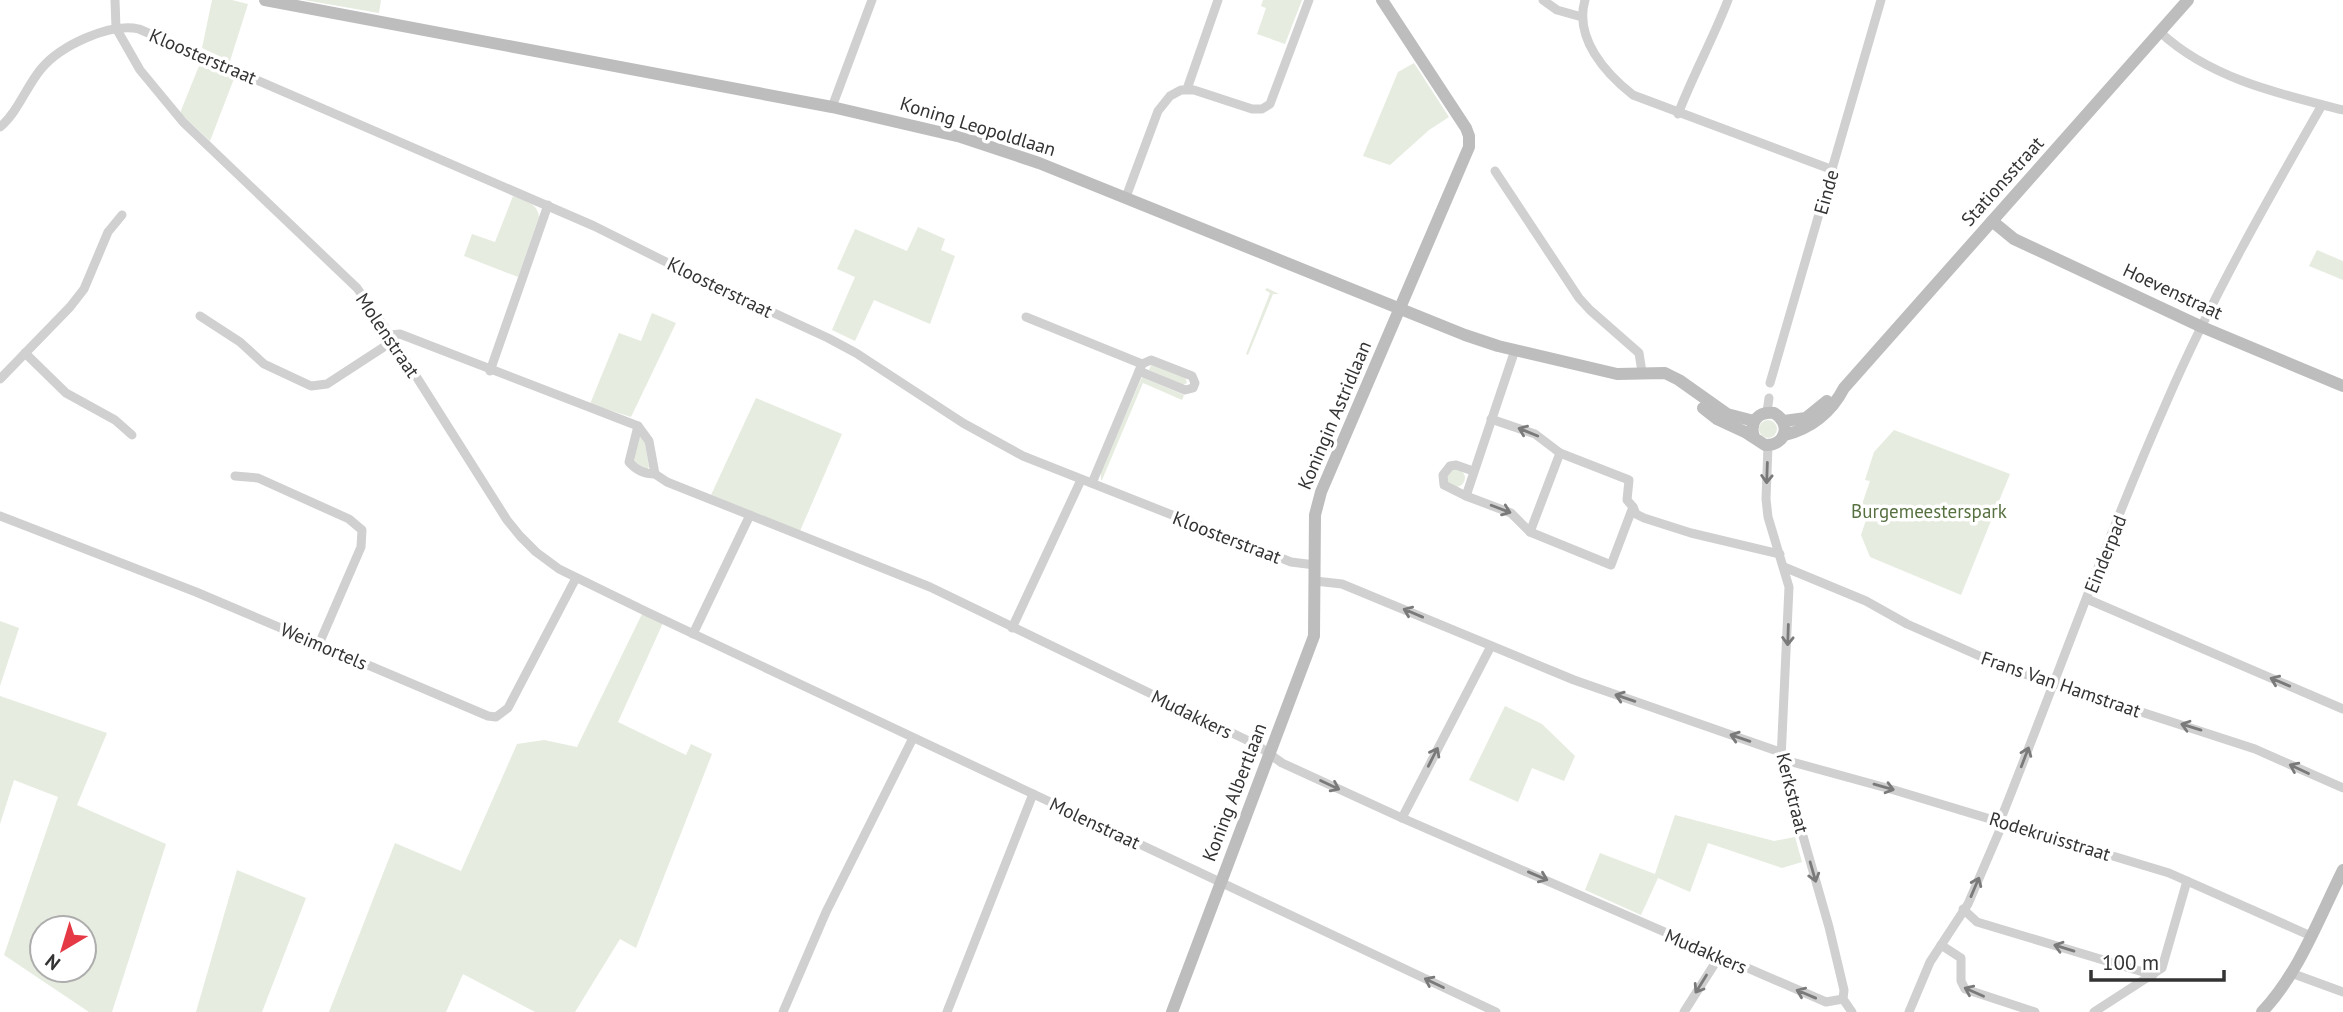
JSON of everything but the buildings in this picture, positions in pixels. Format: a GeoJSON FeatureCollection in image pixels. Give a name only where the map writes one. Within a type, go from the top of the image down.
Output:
{"type":"FeatureCollection","features":[{"type":"Feature","properties":{"kind":"main road","name":"Koning Leopoldlaan"},"geometry":{"type":"LineString","coordinates":[[265,0],[832,107],[924,127],[1000,149],[1465,335],[1515,350],[1617,374],[1648,372]]}},
{"type":"Feature","properties":{"kind":"main road","name":"Koningin Astridlaan"},"geometry":{"type":"LineString","coordinates":[[1315,582],[1315,515],[1321,492],[1465,159],[1470,140],[1466,128],[1382,0]]}},
{"type":"Feature","properties":{"kind":"main road","name":"Stationsstraat"},"geometry":{"type":"LineString","coordinates":[[1784,428],[1801,431],[1812,425],[1830,408],[1844,388],[2188,0]]}},
{"type":"Feature","properties":{"kind":"main road","name":"Hoevenstraat"},"geometry":{"type":"LineString","coordinates":[[1992,221],[2014,239],[2202,327],[2343,386]]}},
{"type":"Feature","properties":{"kind":"main road"},"geometry":{"type":"LineString","coordinates":[[1648,372],[1709,407],[1738,419],[1754,421],[1767,412],[1779,416],[1784,428],[1777,444],[1768,446],[1717,419],[1709,407]]}},
{"type":"Feature","properties":{"kind":"main road"},"geometry":{"type":"LineString","coordinates":[[1754,421],[1754,437]]}},
{"type":"Feature","properties":{"kind":"main road","name":"Koning Albertlaan"},"geometry":{"type":"LineString","coordinates":[[1172,1012],[1314,636],[1315,582]]}},
{"type":"Feature","properties":{"kind":"main road"},"geometry":{"type":"LineString","coordinates":[[2262,1012],[2291,973],[2343,870]]}},
{"type":"Feature","properties":{"kind":"street","name":"Molenstraat"},"geometry":{"type":"LineString","coordinates":[[115,0],[116,28],[140,70],[183,122],[357,288],[392,338],[507,520],[536,552],[576,578],[1496,1012]]}},
{"type":"Feature","properties":{"kind":"street"},"geometry":{"type":"LineString","coordinates":[[832,107],[872,0]]}},
{"type":"Feature","properties":{"kind":"street"},"geometry":{"type":"LineString","coordinates":[[1187,89],[1218,0]]}},
{"type":"Feature","properties":{"kind":"street"},"geometry":{"type":"LineString","coordinates":[[1126,198],[1161,105],[1170,96],[1187,89],[1252,108],[1266,107],[1273,99],[1309,0]]}},
{"type":"Feature","properties":{"kind":"street"},"geometry":{"type":"LineString","coordinates":[[1543,0],[1557,10],[1582,17]]}},
{"type":"Feature","properties":{"kind":"street"},"geometry":{"type":"LineString","coordinates":[[1585,0],[1582,17],[1592,49],[1611,76],[1633,95],[1832,170]]}},
{"type":"Feature","properties":{"kind":"street"},"geometry":{"type":"LineString","coordinates":[[1678,114],[1692,76],[1728,0]]}},
{"type":"Feature","properties":{"kind":"street","name":"Einde"},"geometry":{"type":"LineString","coordinates":[[1770,383],[1881,0]]}},
{"type":"Feature","properties":{"kind":"street"},"geometry":{"type":"LineString","coordinates":[[0,127],[49,61],[88,38],[116,28]]}},
{"type":"Feature","properties":{"kind":"street","name":"Kloosterstraat"},"geometry":{"type":"LineString","coordinates":[[116,28],[139,29],[548,205],[636,246],[856,353],[982,435],[1023,456],[1291,562],[1315,565]]}},
{"type":"Feature","properties":{"kind":"street"},"geometry":{"type":"LineString","coordinates":[[2160,32],[2181,50],[2219,71],[2251,84],[2343,110]]}},
{"type":"Feature","properties":{"kind":"street","name":"Einderpad"},"geometry":{"type":"LineString","coordinates":[[1909,1012],[1930,962],[1968,904],[1999,831],[2000,821],[2053,683],[2165,404],[2266,202],[2322,105]]}},
{"type":"Feature","properties":{"kind":"street"},"geometry":{"type":"LineString","coordinates":[[1494,171],[1580,298],[1639,353],[1648,372]]}},
{"type":"Feature","properties":{"kind":"street"},"geometry":{"type":"LineString","coordinates":[[490,370],[548,205]]}},
{"type":"Feature","properties":{"kind":"street"},"geometry":{"type":"LineString","coordinates":[[0,379],[84,289],[108,232],[122,215]]}},
{"type":"Feature","properties":{"kind":"street"},"geometry":{"type":"LineString","coordinates":[[200,316],[240,342],[264,364],[316,386],[327,384],[400,334],[638,426],[649,441],[655,474]]}},
{"type":"Feature","properties":{"kind":"street"},"geometry":{"type":"LineString","coordinates":[[1026,317],[1141,368],[1185,390],[1193,388],[1195,383],[1192,376],[1151,360],[1141,368],[1092,483]]}},
{"type":"Feature","properties":{"kind":"street"},"geometry":{"type":"LineString","coordinates":[[1466,496],[1515,350]]}},
{"type":"Feature","properties":{"kind":"street"},"geometry":{"type":"LineString","coordinates":[[25,353],[66,393],[115,420],[132,435]]}},
{"type":"Feature","properties":{"kind":"street"},"geometry":{"type":"LineString","coordinates":[[1767,412],[1769,398]]}},
{"type":"Feature","properties":{"kind":"street"},"geometry":{"type":"LineString","coordinates":[[1491,419],[1535,434],[1560,453],[1629,480],[1627,500],[1636,514],[1644,518],[1780,554]]}},
{"type":"Feature","properties":{"kind":"street","name":"Mudakkers"},"geometry":{"type":"LineString","coordinates":[[638,426],[628,461],[638,470],[655,474],[667,482],[750,516],[921,582],[1257,745],[1282,763],[1402,818],[1826,1002],[1843,999]]}},
{"type":"Feature","properties":{"kind":"street","name":"Kerkstraat"},"geometry":{"type":"LineString","coordinates":[[1768,446],[1768,517],[1789,587],[1781,755],[1829,927],[1844,990],[1843,999],[1852,1012]]}},
{"type":"Feature","properties":{"kind":"street"},"geometry":{"type":"LineString","coordinates":[[1530,532],[1560,453]]}},
{"type":"Feature","properties":{"kind":"street"},"geometry":{"type":"LineString","coordinates":[[1473,471],[1456,465],[1450,466],[1443,475],[1443,482],[1447,488],[1511,513],[1530,532],[1611,565],[1633,507]]}},
{"type":"Feature","properties":{"kind":"street"},"geometry":{"type":"LineString","coordinates":[[235,476],[258,478],[349,519],[362,530],[360,547],[319,644]]}},
{"type":"Feature","properties":{"kind":"street"},"geometry":{"type":"LineString","coordinates":[[1012,628],[1081,480]]}},
{"type":"Feature","properties":{"kind":"street","name":"Weimortels"},"geometry":{"type":"LineString","coordinates":[[0,516],[195,592],[488,716],[496,717],[502,715],[512,702],[576,578]]}},
{"type":"Feature","properties":{"kind":"street"},"geometry":{"type":"LineString","coordinates":[[693,634],[750,516]]}},
{"type":"Feature","properties":{"kind":"street","name":"Frans Van Hamstraat"},"geometry":{"type":"LineString","coordinates":[[1784,568],[1866,601],[1907,624],[2009,669],[2255,748],[2343,788]]}},
{"type":"Feature","properties":{"kind":"street"},"geometry":{"type":"LineString","coordinates":[[1315,582],[1342,584],[1574,680],[1781,755]]}},
{"type":"Feature","properties":{"kind":"street"},"geometry":{"type":"LineString","coordinates":[[2087,599],[2343,709]]}},
{"type":"Feature","properties":{"kind":"street"},"geometry":{"type":"LineString","coordinates":[[1402,818],[1490,646]]}},
{"type":"Feature","properties":{"kind":"street"},"geometry":{"type":"LineString","coordinates":[[783,1012],[826,912],[913,737]]}},
{"type":"Feature","properties":{"kind":"street","name":"Rodekruisstraat"},"geometry":{"type":"LineString","coordinates":[[1781,755],[2169,873],[2311,936]]}},
{"type":"Feature","properties":{"kind":"street"},"geometry":{"type":"LineString","coordinates":[[947,1012],[1033,794]]}},
{"type":"Feature","properties":{"kind":"street"},"geometry":{"type":"LineString","coordinates":[[2094,1012],[2162,968],[2187,881]]}},
{"type":"Feature","properties":{"kind":"street"},"geometry":{"type":"LineString","coordinates":[[1963,909],[1977,922],[2153,975]]}},
{"type":"Feature","properties":{"kind":"street"},"geometry":{"type":"LineString","coordinates":[[1941,946],[1961,958],[1961,981],[1965,989],[2035,1012]]}},
{"type":"Feature","properties":{"kind":"street"},"geometry":{"type":"LineString","coordinates":[[1684,1012],[1719,957]]}},
{"type":"Feature","properties":{"kind":"street"},"geometry":{"type":"LineString","coordinates":[[2291,973],[2343,992]]}},
{"type":"Feature","properties":{"kind":"green space"},"geometry":{"type":"Polygon","coordinates":[[[212,0],[232,0],[248,4],[230,61],[202,48],[212,0]]]}},
{"type":"Feature","properties":{"kind":"green space"},"geometry":{"type":"Polygon","coordinates":[[[304,0],[381,0],[379,13],[304,0]]]}},
{"type":"Feature","properties":{"kind":"green space"},"geometry":{"type":"Polygon","coordinates":[[[1263,0],[1302,0],[1285,44],[1257,34],[1266,8],[1261,6],[1263,0]]]}},
{"type":"Feature","properties":{"kind":"green space"},"geometry":{"type":"Polygon","coordinates":[[[201,61],[235,76],[210,141],[180,113],[201,61]]]}},
{"type":"Feature","properties":{"kind":"green space"},"geometry":{"type":"Polygon","coordinates":[[[1414,63],[1449,117],[1429,130],[1390,165],[1363,156],[1398,72],[1414,63]]]}},
{"type":"Feature","properties":{"kind":"green space"},"geometry":{"type":"Polygon","coordinates":[[[513,196],[533,206],[539,217],[518,277],[464,256],[472,234],[495,242],[513,196]]]}},
{"type":"Feature","properties":{"kind":"green space"},"geometry":{"type":"Polygon","coordinates":[[[918,227],[945,239],[941,250],[955,256],[930,324],[874,300],[855,341],[832,330],[855,277],[837,269],[855,229],[907,251],[918,227]]]}},
{"type":"Feature","properties":{"kind":"green space"},"geometry":{"type":"Polygon","coordinates":[[[2317,250],[2343,261],[2343,280],[2309,266],[2317,250]]]}},
{"type":"Feature","properties":{"kind":"green space"},"geometry":{"type":"Polygon","coordinates":[[[1267,288],[1279,294],[1273,294],[1248,355],[1246,354],[1270,293],[1265,290],[1267,288]]]}},
{"type":"Feature","properties":{"kind":"green space"},"geometry":{"type":"Polygon","coordinates":[[[652,313],[676,323],[631,417],[590,404],[619,333],[641,341],[652,313]]]}},
{"type":"Feature","properties":{"kind":"green space"},"geometry":{"type":"Polygon","coordinates":[[[1155,364],[1185,376],[1187,383],[1183,385],[1149,370],[1151,365],[1155,364]]]}},
{"type":"Feature","properties":{"kind":"green space"},"geometry":{"type":"Polygon","coordinates":[[[1142,377],[1184,395],[1182,400],[1143,383],[1101,480],[1101,471],[1142,377]]]}},
{"type":"Feature","properties":{"kind":"green space"},"geometry":{"type":"Polygon","coordinates":[[[756,398],[842,434],[800,531],[711,495],[756,398]]]}},
{"type":"Feature","properties":{"kind":"green space"},"geometry":{"type":"Polygon","coordinates":[[[1764,420],[1772,420],[1777,429],[1775,436],[1764,438],[1759,433],[1759,425],[1764,420]]]}},
{"type":"Feature","properties":{"kind":"green space","name":"Burgemeesterspark"},"geometry":{"type":"Polygon","coordinates":[[[1894,430],[2010,474],[1961,595],[1870,557],[1861,535],[1867,517],[1859,513],[1870,481],[1865,480],[1874,452],[1894,430]]]}},
{"type":"Feature","properties":{"kind":"green space"},"geometry":{"type":"Polygon","coordinates":[[[639,435],[644,438],[649,467],[647,470],[635,464],[632,458],[639,435]]]}},
{"type":"Feature","properties":{"kind":"green space"},"geometry":{"type":"Polygon","coordinates":[[[1456,469],[1462,472],[1465,478],[1462,484],[1456,487],[1450,484],[1447,478],[1450,472],[1456,469]]]}},
{"type":"Feature","properties":{"kind":"green space"},"geometry":{"type":"Polygon","coordinates":[[[642,614],[663,623],[618,722],[686,755],[691,744],[712,754],[636,948],[620,939],[575,1012],[535,1012],[463,974],[446,1012],[329,1012],[395,843],[461,871],[517,744],[544,740],[577,747],[642,614]]]}},
{"type":"Feature","properties":{"kind":"green space"},"geometry":{"type":"Polygon","coordinates":[[[0,621],[19,628],[0,686],[0,621]]]}},
{"type":"Feature","properties":{"kind":"green space"},"geometry":{"type":"Polygon","coordinates":[[[0,696],[107,733],[77,805],[166,844],[112,1012],[89,1012],[47,984],[98,984],[98,914],[28,914],[28,971],[4,955],[58,797],[14,780],[0,824],[0,696]]]}},
{"type":"Feature","properties":{"kind":"green space"},"geometry":{"type":"Polygon","coordinates":[[[1505,706],[1542,724],[1575,756],[1564,781],[1532,768],[1518,802],[1469,780],[1505,706]]]}},
{"type":"Feature","properties":{"kind":"green space"},"geometry":{"type":"Polygon","coordinates":[[[1675,815],[1774,841],[1795,837],[1802,862],[1782,868],[1708,843],[1690,892],[1658,878],[1641,915],[1585,890],[1600,853],[1655,874],[1675,815]]]}},
{"type":"Feature","properties":{"kind":"green space"},"geometry":{"type":"Polygon","coordinates":[[[237,870],[306,898],[262,1012],[196,1012],[237,870]]]}}]}
